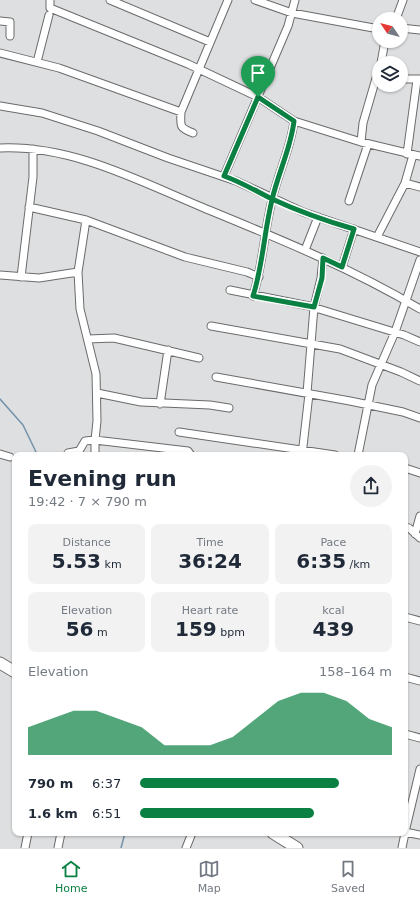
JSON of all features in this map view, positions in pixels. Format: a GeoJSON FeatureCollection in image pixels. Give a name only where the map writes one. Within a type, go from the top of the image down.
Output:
{"type":"FeatureCollection","features":[{"type":"Feature","properties":{"kind":"highway"},"geometry":{"type":"LineString","coordinates":[[0,663],[12,670]]}},
{"type":"Feature","properties":{"kind":"highway"},"geometry":{"type":"LineString","coordinates":[[279,836],[297,848]]}},
{"type":"Feature","properties":{"kind":"street"},"geometry":{"type":"LineString","coordinates":[[50,0],[50,8],[200,70],[258,97],[294,121],[364,143],[413,155]]}},
{"type":"Feature","properties":{"kind":"street"},"geometry":{"type":"LineString","coordinates":[[110,0],[210,42]]}},
{"type":"Feature","properties":{"kind":"street"},"geometry":{"type":"LineString","coordinates":[[194,133],[183,129],[181,125],[181,112],[200,70],[228,0]]}},
{"type":"Feature","properties":{"kind":"street"},"geometry":{"type":"LineString","coordinates":[[255,0],[292,13],[318,19],[372,27]]}},
{"type":"Feature","properties":{"kind":"street"},"geometry":{"type":"LineString","coordinates":[[224,176],[292,13],[295,0]]}},
{"type":"Feature","properties":{"kind":"street"},"geometry":{"type":"LineString","coordinates":[[399,12],[403,0]]}},
{"type":"Feature","properties":{"kind":"street"},"geometry":{"type":"LineString","coordinates":[[38,62],[49,15]]}},
{"type":"Feature","properties":{"kind":"street"},"geometry":{"type":"LineString","coordinates":[[0,21],[10,22],[10,36]]}},
{"type":"Feature","properties":{"kind":"street"},"geometry":{"type":"LineString","coordinates":[[408,29],[420,30]]}},
{"type":"Feature","properties":{"kind":"street"},"geometry":{"type":"LineString","coordinates":[[0,53],[38,62],[109,88],[137,95],[181,112]]}},
{"type":"Feature","properties":{"kind":"street"},"geometry":{"type":"LineString","coordinates":[[377,237],[405,183],[413,155],[418,80],[408,79]]}},
{"type":"Feature","properties":{"kind":"street"},"geometry":{"type":"LineString","coordinates":[[349,201],[364,143],[363,123],[373,92]]}},
{"type":"Feature","properties":{"kind":"street"},"geometry":{"type":"LineString","coordinates":[[0,106],[42,113],[56,117],[224,176],[272,199],[318,217],[420,252]]}},
{"type":"Feature","properties":{"kind":"street"},"geometry":{"type":"LineString","coordinates":[[253,296],[259,277],[265,232],[272,199],[292,136],[294,121]]}},
{"type":"Feature","properties":{"kind":"street"},"geometry":{"type":"LineString","coordinates":[[0,148],[19,147],[33,150],[48,150],[63,153],[97,164],[265,232],[323,258],[406,300],[420,309]]}},
{"type":"Feature","properties":{"kind":"street"},"geometry":{"type":"LineString","coordinates":[[21,277],[29,207],[33,150]]}},
{"type":"Feature","properties":{"kind":"street"},"geometry":{"type":"LineString","coordinates":[[405,183],[420,187]]}},
{"type":"Feature","properties":{"kind":"street"},"geometry":{"type":"LineString","coordinates":[[29,207],[86,220],[178,255],[247,272],[259,277]]}},
{"type":"Feature","properties":{"kind":"street"},"geometry":{"type":"LineString","coordinates":[[305,250],[318,217]]}},
{"type":"Feature","properties":{"kind":"street"},"geometry":{"type":"LineString","coordinates":[[86,220],[78,272],[80,309],[96,374],[97,421],[95,452]]}},
{"type":"Feature","properties":{"kind":"street"},"geometry":{"type":"LineString","coordinates":[[342,267],[354,229]]}},
{"type":"Feature","properties":{"kind":"street"},"geometry":{"type":"LineString","coordinates":[[179,432],[302,452],[314,307],[322,278],[323,258]]}},
{"type":"Feature","properties":{"kind":"street"},"geometry":{"type":"LineString","coordinates":[[359,452],[372,385],[395,332],[420,260]]}},
{"type":"Feature","properties":{"kind":"street"},"geometry":{"type":"LineString","coordinates":[[0,275],[39,278],[78,272]]}},
{"type":"Feature","properties":{"kind":"street"},"geometry":{"type":"LineString","coordinates":[[230,290],[253,296],[314,307],[395,332],[420,342]]}},
{"type":"Feature","properties":{"kind":"street"},"geometry":{"type":"LineString","coordinates":[[211,326],[340,349],[381,364],[420,381]]}},
{"type":"Feature","properties":{"kind":"street"},"geometry":{"type":"LineString","coordinates":[[88,339],[114,338],[199,358]]}},
{"type":"Feature","properties":{"kind":"street"},"geometry":{"type":"LineString","coordinates":[[160,404],[168,350]]}},
{"type":"Feature","properties":{"kind":"street"},"geometry":{"type":"LineString","coordinates":[[216,377],[369,405],[403,412],[420,418]]}},
{"type":"Feature","properties":{"kind":"street"},"geometry":{"type":"LineString","coordinates":[[97,393],[141,402],[204,405],[229,408]]}},
{"type":"Feature","properties":{"kind":"street"},"geometry":{"type":"LineString","coordinates":[[74,452],[79,451],[86,441],[95,440],[188,450],[189,452]]}},
{"type":"Feature","properties":{"kind":"street"},"geometry":{"type":"LineString","coordinates":[[0,454],[10,457]]}},
{"type":"Feature","properties":{"kind":"street"},"geometry":{"type":"LineString","coordinates":[[408,469],[420,473]]}},
{"type":"Feature","properties":{"kind":"street"},"geometry":{"type":"LineString","coordinates":[[417,536],[420,516]]}},
{"type":"Feature","properties":{"kind":"street"},"geometry":{"type":"LineString","coordinates":[[408,528],[417,536]]}},
{"type":"Feature","properties":{"kind":"street"},"geometry":{"type":"LineString","coordinates":[[408,618],[420,621]]}},
{"type":"Feature","properties":{"kind":"street"},"geometry":{"type":"LineString","coordinates":[[408,678],[420,681]]}},
{"type":"Feature","properties":{"kind":"street"},"geometry":{"type":"LineString","coordinates":[[408,735],[420,738]]}},
{"type":"Feature","properties":{"kind":"street"},"geometry":{"type":"LineString","coordinates":[[408,817],[420,769]]}},
{"type":"Feature","properties":{"kind":"street"},"geometry":{"type":"LineString","coordinates":[[408,792],[413,793]]}},
{"type":"Feature","properties":{"kind":"street"},"geometry":{"type":"LineString","coordinates":[[408,833],[420,835]]}},
{"type":"Feature","properties":{"kind":"street"},"geometry":{"type":"LineString","coordinates":[[25,848],[27,836]]}},
{"type":"Feature","properties":{"kind":"street"},"geometry":{"type":"LineString","coordinates":[[58,848],[60,836]]}},
{"type":"Feature","properties":{"kind":"street"},"geometry":{"type":"LineString","coordinates":[[186,848],[191,836]]}},
{"type":"Feature","properties":{"kind":"street"},"geometry":{"type":"LineString","coordinates":[[402,848],[404,836]]}},
{"type":"Feature","properties":{"kind":"waterway"},"geometry":{"type":"LineString","coordinates":[[0,399],[23,425],[36,452]]}},
{"type":"Feature","properties":{"kind":"waterway"},"geometry":{"type":"LineString","coordinates":[[121,848],[124,836]]}},
{"type":"Feature","properties":{"kind":"route"},"geometry":{"type":"LineString","coordinates":[[258,97],[224,176],[272,199],[303,212],[354,229],[342,267],[323,258],[322,278],[314,307],[253,296],[259,277],[265,232],[272,199],[286,150],[292,136],[294,121],[258,97]]}}]}
